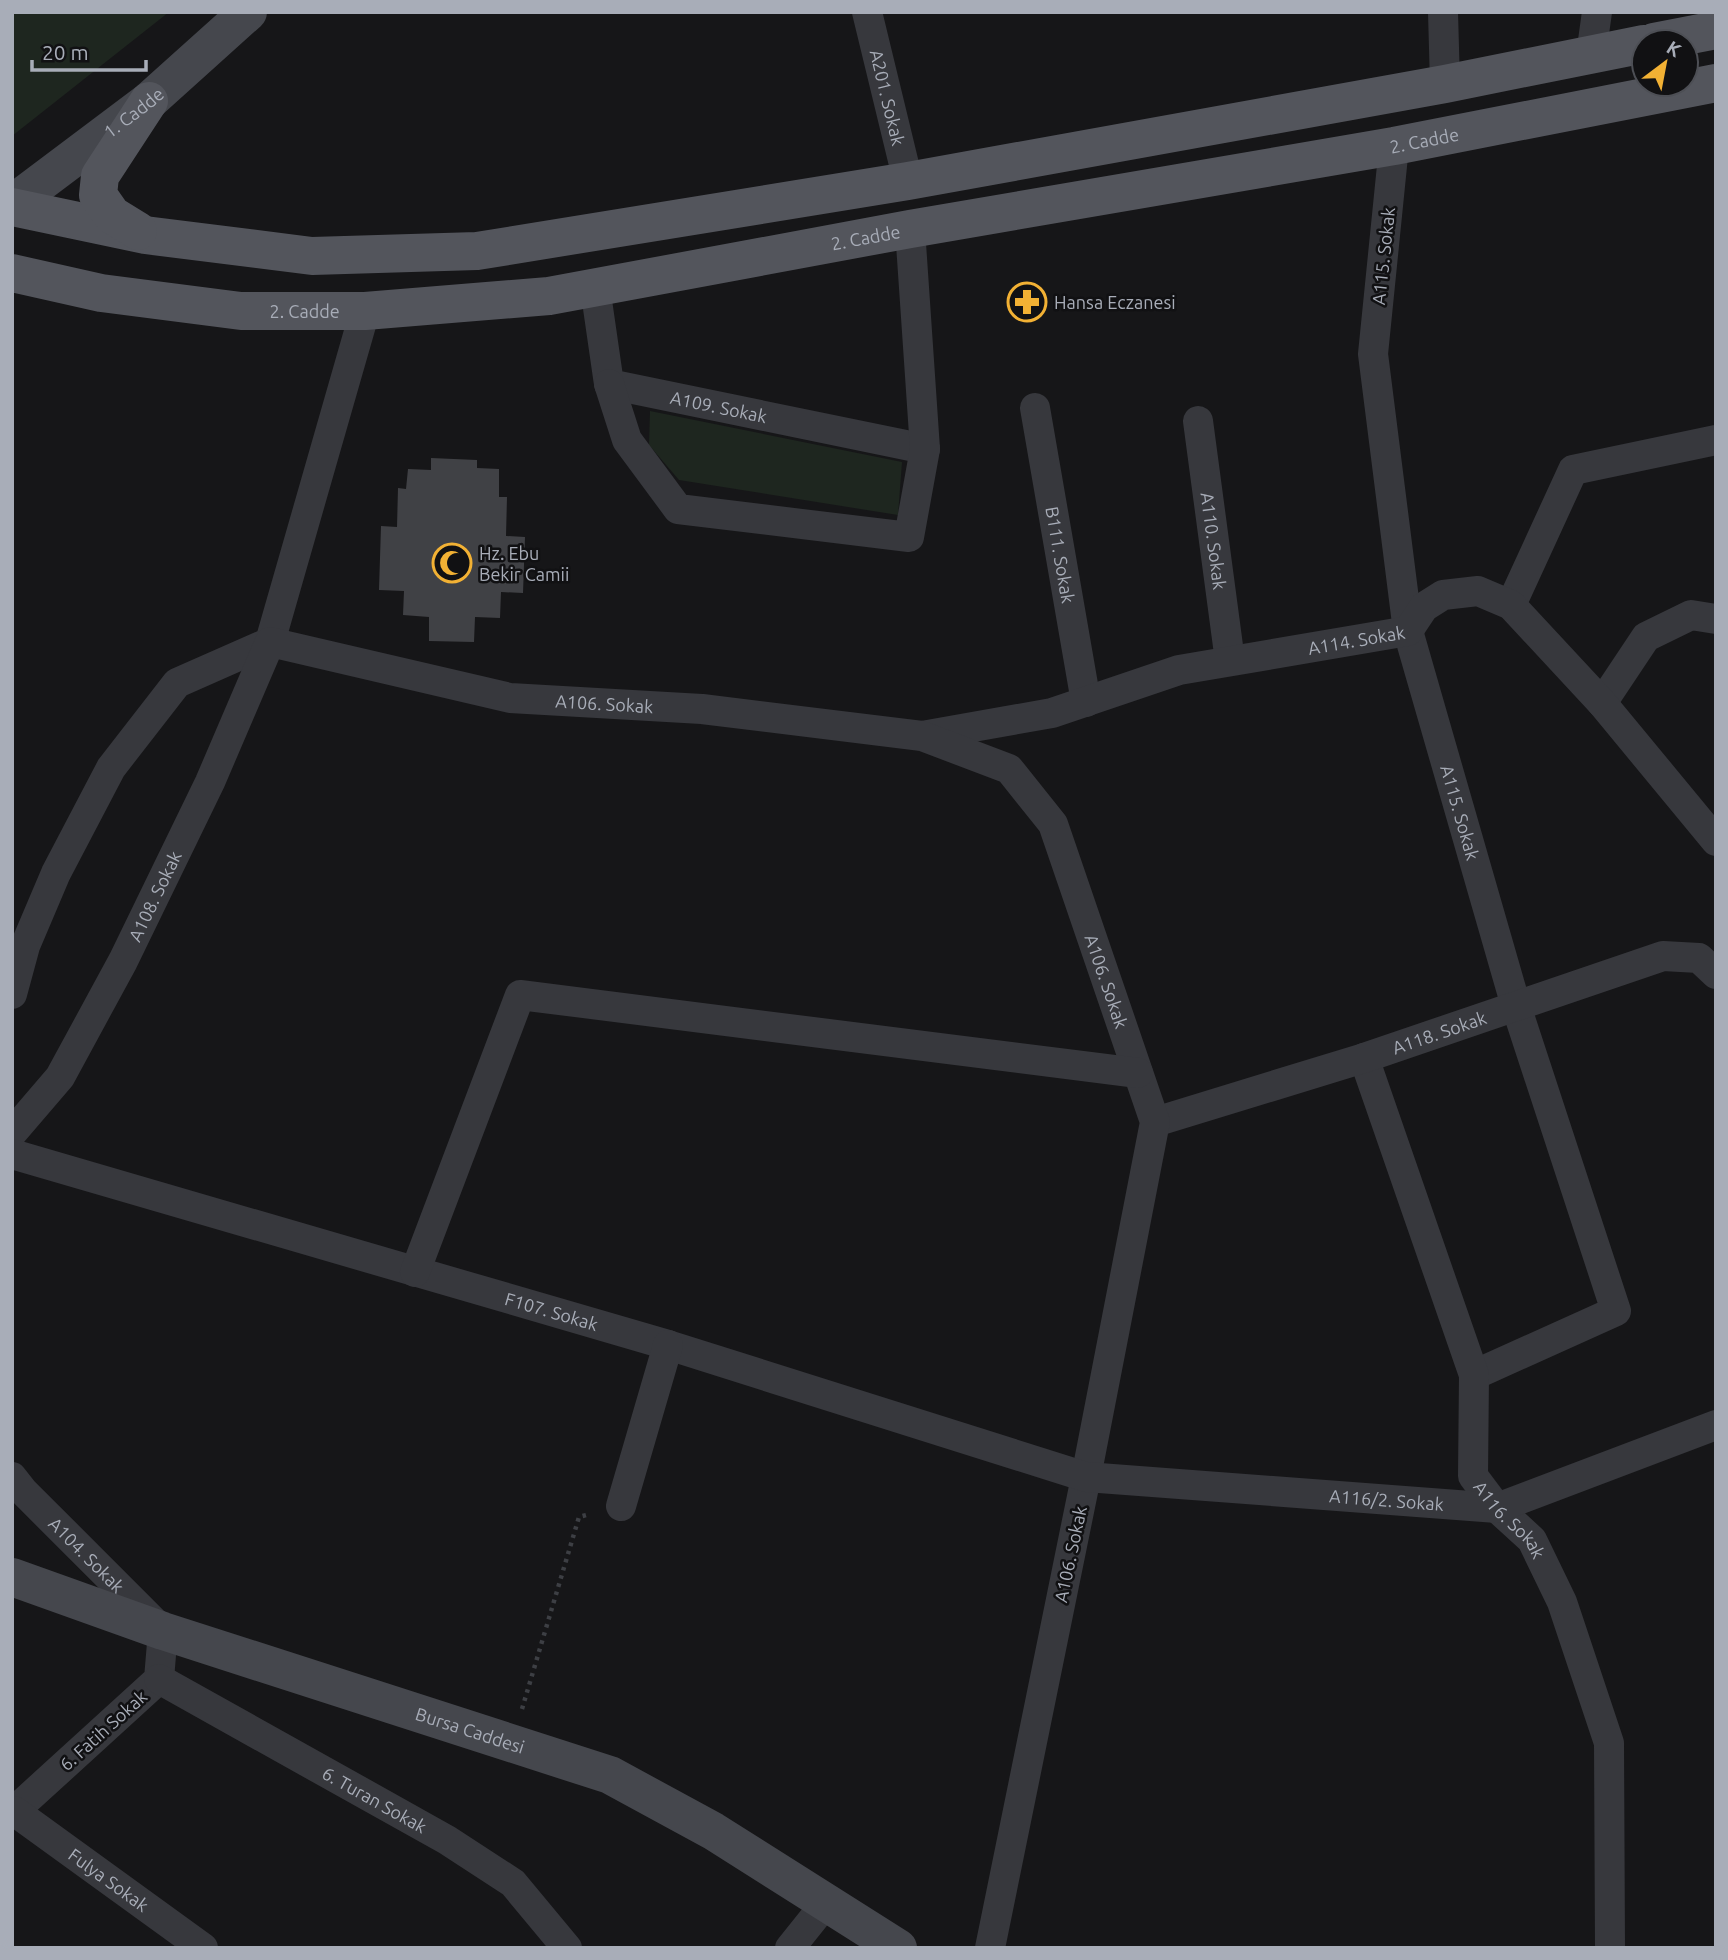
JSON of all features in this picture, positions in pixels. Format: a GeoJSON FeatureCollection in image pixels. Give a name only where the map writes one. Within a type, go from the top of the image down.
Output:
{"type":"FeatureCollection","features":[{"type":"Feature","properties":{"kind":"main road","name":"1. Cadde"},"geometry":{"type":"LineString","coordinates":[[12,205],[149,101],[248,12]]}},
{"type":"Feature","properties":{"kind":"main road"},"geometry":{"type":"LineString","coordinates":[[12,205],[145,236],[312,257],[477,251],[908,181],[1445,84],[1630,47]]}},
{"type":"Feature","properties":{"kind":"main road","name":"2. Cadde"},"geometry":{"type":"LineString","coordinates":[[12,273],[101,293],[241,312],[365,311],[549,296],[910,229],[1394,146],[1716,83]]}},
{"type":"Feature","properties":{"kind":"main road"},"geometry":{"type":"LineString","coordinates":[[145,236],[112,215],[98,195],[100,176],[149,101]]}},
{"type":"Feature","properties":{"kind":"main road","name":"Bursa Caddesi"},"geometry":{"type":"LineString","coordinates":[[12,1577],[163,1631],[610,1775],[713,1831],[898,1948]]}},
{"type":"Feature","properties":{"kind":"street","name":"A201. Sokak"},"geometry":{"type":"LineString","coordinates":[[867,12],[908,181]]}},
{"type":"Feature","properties":{"kind":"street"},"geometry":{"type":"LineString","coordinates":[[1443,12],[1445,84]]}},
{"type":"Feature","properties":{"kind":"street"},"geometry":{"type":"LineString","coordinates":[[1591,55],[1597,12]]}},
{"type":"Feature","properties":{"kind":"street","name":"A115. Sokak"},"geometry":{"type":"LineString","coordinates":[[1394,146],[1373,354],[1408,631],[1516,1006],[1616,1311],[1474,1375]]}},
{"type":"Feature","properties":{"kind":"street"},"geometry":{"type":"LineString","coordinates":[[595,287],[609,384],[627,440],[678,509],[909,537],[925,449],[910,229]]}},
{"type":"Feature","properties":{"kind":"street","name":"A108. Sokak"},"geometry":{"type":"LineString","coordinates":[[12,1133],[60,1077],[123,961],[210,782],[270,642],[365,311]]}},
{"type":"Feature","properties":{"kind":"street","name":"A109. Sokak"},"geometry":{"type":"LineString","coordinates":[[609,384],[925,449]]}},
{"type":"Feature","properties":{"kind":"street","name":"B111. Sokak"},"geometry":{"type":"LineString","coordinates":[[1035,408],[1086,702]]}},
{"type":"Feature","properties":{"kind":"street","name":"A110. Sokak"},"geometry":{"type":"LineString","coordinates":[[1198,421],[1230,661]]}},
{"type":"Feature","properties":{"kind":"street"},"geometry":{"type":"LineString","coordinates":[[1511,605],[1573,470],[1716,440]]}},
{"type":"Feature","properties":{"kind":"street","name":"A114. Sokak"},"geometry":{"type":"LineString","coordinates":[[922,736],[1052,713],[1179,670],[1408,631],[1424,607],[1443,595],[1478,591],[1511,605],[1602,703],[1716,841]]}},
{"type":"Feature","properties":{"kind":"street"},"geometry":{"type":"LineString","coordinates":[[1602,703],[1646,637],[1691,615],[1716,619]]}},
{"type":"Feature","properties":{"kind":"street"},"geometry":{"type":"LineString","coordinates":[[12,995],[25,946],[56,873],[111,768],[177,683],[270,642]]}},
{"type":"Feature","properties":{"kind":"street","name":"A106. Sokak"},"geometry":{"type":"LineString","coordinates":[[270,642],[510,698],[702,709],[922,736],[1009,769],[1053,824],[1154,1122],[1086,1477],[990,1948]]}},
{"type":"Feature","properties":{"kind":"street","name":"A118. Sokak"},"geometry":{"type":"LineString","coordinates":[[1154,1122],[1364,1058],[1663,956],[1699,958],[1716,974]]}},
{"type":"Feature","properties":{"kind":"street"},"geometry":{"type":"LineString","coordinates":[[415,1272],[520,995],[1138,1073]]}},
{"type":"Feature","properties":{"kind":"street","name":"A116. Sokak"},"geometry":{"type":"LineString","coordinates":[[1364,1058],[1474,1375],[1473,1476],[1497,1508],[1532,1540],[1562,1602],[1609,1743],[1610,1948]]}},
{"type":"Feature","properties":{"kind":"street","name":"F107. Sokak"},"geometry":{"type":"LineString","coordinates":[[12,1154],[668,1345],[1086,1477]]}},
{"type":"Feature","properties":{"kind":"street"},"geometry":{"type":"LineString","coordinates":[[621,1506],[668,1345]]}},
{"type":"Feature","properties":{"kind":"street","name":"A116/2. Sokak"},"geometry":{"type":"LineString","coordinates":[[1086,1477],[1497,1508],[1716,1425]]}},
{"type":"Feature","properties":{"kind":"street","name":"A104. Sokak"},"geometry":{"type":"LineString","coordinates":[[12,1477],[163,1631]]}},
{"type":"Feature","properties":{"kind":"street","name":"6. Fatih Sokak"},"geometry":{"type":"LineString","coordinates":[[13,1812],[159,1679],[163,1631]]}},
{"type":"Feature","properties":{"kind":"street","name":"6. Turan Sokak"},"geometry":{"type":"LineString","coordinates":[[159,1679],[447,1840],[513,1883],[567,1948]]}},
{"type":"Feature","properties":{"kind":"street","name":"Fulya Sokak"},"geometry":{"type":"LineString","coordinates":[[13,1812],[203,1948]]}},
{"type":"Feature","properties":{"kind":"street"},"geometry":{"type":"LineString","coordinates":[[790,1948],[826,1903]]}},
{"type":"Feature","properties":{"kind":"path"},"geometry":{"type":"LineString","coordinates":[[512,1743],[579,1517]]}},
{"type":"Feature","properties":{"kind":"shaded area"},"geometry":{"type":"Polygon","coordinates":[[[12,12],[169,12],[12,136],[12,12]]]}},
{"type":"Feature","properties":{"kind":"shaded area"},"geometry":{"type":"Polygon","coordinates":[[[650,411],[902,462],[898,515],[679,480],[649,445],[650,411]]]}},
{"type":"Feature","properties":{"kind":"building","name":"Hz. Ebu Bekir Camii"},"geometry":{"type":"Polygon","coordinates":[[[431,458],[477,460],[477,468],[499,469],[499,497],[507,497],[506,536],[525,537],[523,593],[501,592],[500,618],[475,617],[474,642],[429,641],[429,617],[403,615],[404,591],[379,590],[381,526],[397,527],[398,488],[406,489],[408,469],[431,470],[431,458]]]}},
{"type":"Feature","properties":{"kind":"place","name":"Hansa Eczanesi"},"geometry":{"type":"Point","coordinates":[1027,302]}},
{"type":"Feature","properties":{"kind":"place","name":"Hz. Ebu Bekir Camii"},"geometry":{"type":"Point","coordinates":[452,563]}}]}
